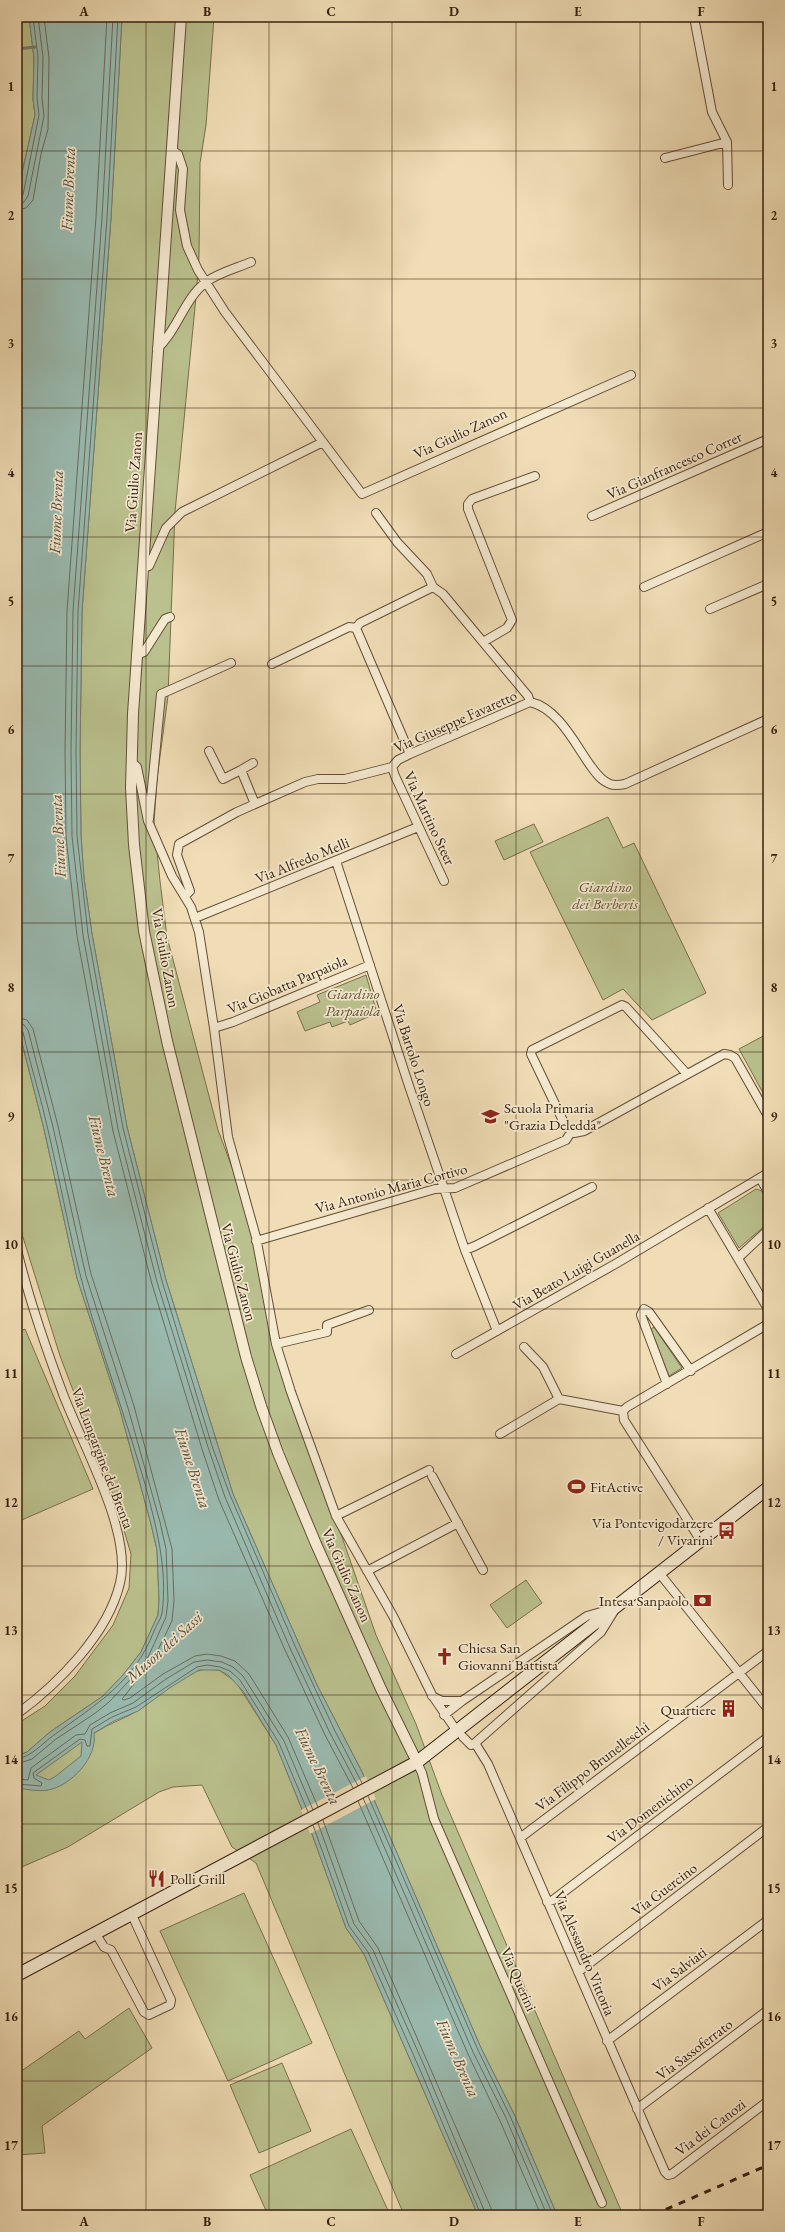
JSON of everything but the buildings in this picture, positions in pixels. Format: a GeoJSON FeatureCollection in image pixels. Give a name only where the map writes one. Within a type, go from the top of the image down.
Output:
{"type":"FeatureCollection","features":[{"type":"Feature","properties":{"kind":"main road"},"geometry":{"type":"LineString","coordinates":[[19,1973],[132,1915],[417,1762],[660,1574],[768,1488]]}},
{"type":"Feature","properties":{"kind":"street","name":"Via Giulio Zanon"},"geometry":{"type":"LineString","coordinates":[[181,17],[136,655],[132,807],[137,876],[155,990],[246,1357],[276,1446],[313,1537],[370,1666],[417,1762]]}},
{"type":"Feature","properties":{"kind":"street"},"geometry":{"type":"LineString","coordinates":[[694,17],[712,112],[727,142],[728,185]]}},
{"type":"Feature","properties":{"kind":"street"},"geometry":{"type":"LineString","coordinates":[[665,158],[727,142]]}},
{"type":"Feature","properties":{"kind":"street","name":"Via Giulio Zanon"},"geometry":{"type":"LineString","coordinates":[[171,150],[178,154],[183,169],[180,210],[187,246],[205,283],[360,492],[365,493],[631,375]]}},
{"type":"Feature","properties":{"kind":"street"},"geometry":{"type":"LineString","coordinates":[[157,349],[165,342],[183,313],[205,283],[251,262]]}},
{"type":"Feature","properties":{"kind":"street","name":"Via Gianfrancesco Correr"},"geometry":{"type":"LineString","coordinates":[[592,516],[768,439]]}},
{"type":"Feature","properties":{"kind":"street"},"geometry":{"type":"LineString","coordinates":[[142,568],[149,566],[166,528],[179,515],[323,442]]}},
{"type":"Feature","properties":{"kind":"street"},"geometry":{"type":"LineString","coordinates":[[483,642],[507,628],[512,620],[468,509],[468,504],[472,500],[535,476]]}},
{"type":"Feature","properties":{"kind":"street"},"geometry":{"type":"LineString","coordinates":[[376,513],[397,542],[427,574],[433,587],[443,594],[528,696],[530,702]]}},
{"type":"Feature","properties":{"kind":"street"},"geometry":{"type":"LineString","coordinates":[[644,587],[768,532]]}},
{"type":"Feature","properties":{"kind":"street"},"geometry":{"type":"LineString","coordinates":[[710,609],[768,584]]}},
{"type":"Feature","properties":{"kind":"street"},"geometry":{"type":"LineString","coordinates":[[410,754],[357,634],[356,628],[360,623],[433,587]]}},
{"type":"Feature","properties":{"kind":"street"},"geometry":{"type":"LineString","coordinates":[[136,655],[144,652],[165,619],[170,617]]}},
{"type":"Feature","properties":{"kind":"street"},"geometry":{"type":"LineString","coordinates":[[272,664],[349,627],[356,628]]}},
{"type":"Feature","properties":{"kind":"street","name":"Via Giulio Zanon"},"geometry":{"type":"LineString","coordinates":[[148,821],[161,694],[231,663]]}},
{"type":"Feature","properties":{"kind":"street","name":"Via Giuseppe Favaretto"},"geometry":{"type":"LineString","coordinates":[[185,896],[190,891],[177,855],[179,844],[255,804],[305,782],[318,779],[344,779],[392,767],[398,760],[410,754],[530,702],[538,704],[551,713],[597,774],[609,784],[615,786],[625,784],[768,719]]}},
{"type":"Feature","properties":{"kind":"street"},"geometry":{"type":"LineString","coordinates":[[209,751],[223,779],[253,763]]}},
{"type":"Feature","properties":{"kind":"street","name":"Via Giulio Zanon"},"geometry":{"type":"LineString","coordinates":[[132,762],[137,767],[148,821],[172,876],[185,896],[195,918],[214,1028],[228,1137],[256,1241],[276,1344],[307,1438],[336,1516],[393,1616],[432,1695],[444,1715],[454,1727]]}},
{"type":"Feature","properties":{"kind":"street","name":"Via Martino Steer"},"geometry":{"type":"LineString","coordinates":[[392,767],[418,827],[444,881]]}},
{"type":"Feature","properties":{"kind":"street"},"geometry":{"type":"LineString","coordinates":[[241,770],[255,804]]}},
{"type":"Feature","properties":{"kind":"street","name":"Via Alfredo Melli"},"geometry":{"type":"LineString","coordinates":[[195,918],[418,827]]}},
{"type":"Feature","properties":{"kind":"street","name":"Via Bartolo Longo"},"geometry":{"type":"LineString","coordinates":[[336,861],[406,1079],[445,1188],[465,1250],[497,1331]]}},
{"type":"Feature","properties":{"kind":"street","name":"Via Giobatta Parpaiola"},"geometry":{"type":"LineString","coordinates":[[214,1028],[233,1022],[370,965]]}},
{"type":"Feature","properties":{"kind":"street"},"geometry":{"type":"LineString","coordinates":[[571,1132],[566,1127],[553,1102],[531,1054],[532,1050],[622,1005],[636,1017],[687,1074]]}},
{"type":"Feature","properties":{"kind":"street","name":"Via Antonio Maria Cortivo"},"geometry":{"type":"LineString","coordinates":[[256,1241],[412,1195],[436,1189],[455,1188],[523,1160],[566,1140],[571,1132],[584,1131],[724,1054],[735,1058],[768,1116]]}},
{"type":"Feature","properties":{"kind":"street","name":"Via Beato Luigi Guanella"},"geometry":{"type":"LineString","coordinates":[[456,1354],[617,1263],[768,1173]]}},
{"type":"Feature","properties":{"kind":"street"},"geometry":{"type":"LineString","coordinates":[[760,1178],[768,1192]]}},
{"type":"Feature","properties":{"kind":"street"},"geometry":{"type":"LineString","coordinates":[[465,1250],[592,1187]]}},
{"type":"Feature","properties":{"kind":"street"},"geometry":{"type":"LineString","coordinates":[[708,1208],[768,1309]]}},
{"type":"Feature","properties":{"kind":"street"},"geometry":{"type":"LineString","coordinates":[[738,1258],[768,1230]]}},
{"type":"Feature","properties":{"kind":"street","name":"Via Lungargine del Brenta"},"geometry":{"type":"LineString","coordinates":[[17,1250],[35,1317],[64,1395],[112,1511],[120,1538],[122,1556],[121,1582],[110,1612],[85,1649],[42,1696],[17,1714]]}},
{"type":"Feature","properties":{"kind":"street"},"geometry":{"type":"LineString","coordinates":[[667,1384],[641,1315],[644,1309],[649,1312],[691,1371]]}},
{"type":"Feature","properties":{"kind":"street"},"geometry":{"type":"LineString","coordinates":[[276,1344],[327,1332],[328,1325],[369,1310]]}},
{"type":"Feature","properties":{"kind":"street"},"geometry":{"type":"LineString","coordinates":[[701,1541],[624,1420],[623,1412],[626,1407],[691,1371],[768,1324]]}},
{"type":"Feature","properties":{"kind":"street"},"geometry":{"type":"LineString","coordinates":[[524,1347],[543,1367],[559,1399]]}},
{"type":"Feature","properties":{"kind":"street"},"geometry":{"type":"LineString","coordinates":[[500,1434],[559,1399],[623,1412]]}},
{"type":"Feature","properties":{"kind":"street"},"geometry":{"type":"LineString","coordinates":[[336,1516],[431,1473],[483,1570]]}},
{"type":"Feature","properties":{"kind":"street"},"geometry":{"type":"LineString","coordinates":[[367,1571],[458,1523]]}},
{"type":"Feature","properties":{"kind":"street"},"geometry":{"type":"LineString","coordinates":[[660,1574],[768,1708]]}},
{"type":"Feature","properties":{"kind":"street"},"geometry":{"type":"LineString","coordinates":[[444,1715],[462,1701],[587,1616],[615,1608]]}},
{"type":"Feature","properties":{"kind":"street"},"geometry":{"type":"LineString","coordinates":[[462,1737],[470,1745],[475,1744],[601,1632],[615,1608]]}},
{"type":"Feature","properties":{"kind":"street","name":"Via Filippo Brunelleschi"},"geometry":{"type":"LineString","coordinates":[[520,1838],[768,1651]]}},
{"type":"Feature","properties":{"kind":"street"},"geometry":{"type":"LineString","coordinates":[[432,1695],[442,1701],[462,1701]]}},
{"type":"Feature","properties":{"kind":"street","name":"Via Domenichino"},"geometry":{"type":"LineString","coordinates":[[547,1902],[553,1900],[768,1736]]}},
{"type":"Feature","properties":{"kind":"street","name":"Via Alessandro Vittoria"},"geometry":{"type":"LineString","coordinates":[[475,1744],[488,1764],[607,2041],[668,2175]]}},
{"type":"Feature","properties":{"kind":"street","name":"Via Querini"},"geometry":{"type":"LineString","coordinates":[[417,1762],[422,1774],[434,1819],[602,2203]]}},
{"type":"Feature","properties":{"kind":"street","name":"Via Guercino"},"geometry":{"type":"LineString","coordinates":[[578,1972],[768,1827]]}},
{"type":"Feature","properties":{"kind":"street"},"geometry":{"type":"LineString","coordinates":[[96,1934],[104,1947],[111,1950],[144,2012],[149,2015],[170,2005],[171,2000],[132,1915]]}},
{"type":"Feature","properties":{"kind":"street","name":"Via Salviati"},"geometry":{"type":"LineString","coordinates":[[607,2041],[768,1920]]}},
{"type":"Feature","properties":{"kind":"street","name":"Via Sassoferrato"},"geometry":{"type":"LineString","coordinates":[[637,2109],[768,2010]]}},
{"type":"Feature","properties":{"kind":"street","name":"Via dei Canozi"},"geometry":{"type":"LineString","coordinates":[[668,2175],[672,2174],[768,2101]]}},
{"type":"Feature","properties":{"kind":"green space"},"geometry":{"type":"Polygon","coordinates":[[[17,17],[29,17],[34,58],[33,99],[35,115],[20,182],[17,212],[17,17]]]}},
{"type":"Feature","properties":{"kind":"green space"},"geometry":{"type":"Polygon","coordinates":[[[122,17],[214,17],[206,125],[200,163],[199,257],[196,297],[175,512],[168,696],[157,779],[154,823],[167,937],[218,1130],[239,1186],[261,1272],[275,1344],[376,1635],[416,1724],[442,1795],[623,2215],[557,2215],[514,2114],[481,2048],[362,1772],[317,1685],[233,1494],[166,1280],[127,1127],[92,934],[84,878],[81,836],[80,751],[82,611],[111,218],[122,17]]]}},
{"type":"Feature","properties":{"kind":"green space","name":"Giardino dei Berberis"},"geometry":{"type":"Polygon","coordinates":[[[608,817],[623,848],[634,843],[706,993],[652,1020],[623,989],[603,1000],[530,852],[608,817]]]}},
{"type":"Feature","properties":{"kind":"green space"},"geometry":{"type":"Polygon","coordinates":[[[534,824],[543,842],[504,860],[495,841],[534,824]]]}},
{"type":"Feature","properties":{"kind":"green space","name":"Giardino Parpaiola"},"geometry":{"type":"Polygon","coordinates":[[[366,975],[377,1013],[350,1025],[348,1021],[332,1027],[330,1022],[305,1031],[297,1012],[320,1002],[317,995],[366,975]]]}},
{"type":"Feature","properties":{"kind":"green space"},"geometry":{"type":"Polygon","coordinates":[[[17,1023],[44,1129],[77,1278],[120,1410],[151,1524],[157,1550],[159,1600],[158,1615],[141,1652],[123,1675],[103,1696],[50,1732],[27,1752],[17,1756],[17,1724],[45,1706],[75,1676],[113,1625],[129,1588],[131,1554],[116,1503],[60,1356],[22,1234],[17,1211],[17,1023]]]}},
{"type":"Feature","properties":{"kind":"green space"},"geometry":{"type":"Polygon","coordinates":[[[767,1034],[768,1037],[768,1102],[739,1049],[767,1034]]]}},
{"type":"Feature","properties":{"kind":"green space"},"geometry":{"type":"Polygon","coordinates":[[[756,1189],[761,1191],[766,1198],[768,1223],[739,1248],[718,1213],[756,1189]]]}},
{"type":"Feature","properties":{"kind":"green space"},"geometry":{"type":"Polygon","coordinates":[[[654,1327],[682,1368],[669,1376],[651,1329],[654,1327]]]}},
{"type":"Feature","properties":{"kind":"green space"},"geometry":{"type":"Polygon","coordinates":[[[25,1329],[93,1489],[17,1522],[17,1332],[25,1329]]]}},
{"type":"Feature","properties":{"kind":"green space"},"geometry":{"type":"Polygon","coordinates":[[[526,1580],[542,1603],[507,1628],[490,1605],[526,1580]]]}},
{"type":"Feature","properties":{"kind":"green space"},"geometry":{"type":"Polygon","coordinates":[[[207,1669],[219,1670],[236,1682],[276,1745],[312,1834],[346,1928],[364,1954],[478,2215],[404,2215],[256,1863],[232,1847],[202,1785],[173,1787],[159,1792],[68,1847],[17,1869],[17,1785],[38,1773],[96,1732],[139,1710],[180,1680],[198,1671],[207,1669]]]}},
{"type":"Feature","properties":{"kind":"green space"},"geometry":{"type":"Polygon","coordinates":[[[244,1893],[312,2043],[228,2081],[160,1931],[244,1893]]]}},
{"type":"Feature","properties":{"kind":"green space"},"geometry":{"type":"Polygon","coordinates":[[[129,2008],[152,2048],[42,2126],[45,2153],[17,2155],[17,2074],[79,2031],[85,2039],[129,2008]]]}},
{"type":"Feature","properties":{"kind":"green space"},"geometry":{"type":"Polygon","coordinates":[[[282,2063],[311,2131],[259,2153],[230,2085],[282,2063]]]}},
{"type":"Feature","properties":{"kind":"green space"},"geometry":{"type":"Polygon","coordinates":[[[351,2129],[390,2215],[268,2215],[250,2175],[351,2129]]]}},
{"type":"Feature","properties":{"kind":"water"},"geometry":{"type":"Polygon","coordinates":[[[29,17],[122,17],[111,218],[82,611],[80,751],[81,836],[84,878],[92,934],[127,1127],[166,1280],[233,1494],[317,1685],[362,1772],[481,2048],[514,2114],[557,2215],[478,2215],[364,1954],[346,1928],[312,1834],[276,1745],[243,1691],[228,1675],[219,1670],[199,1670],[171,1687],[138,1711],[114,1721],[94,1733],[92,1751],[87,1761],[74,1777],[65,1783],[44,1791],[17,1788],[17,1756],[27,1752],[50,1732],[103,1696],[123,1675],[141,1652],[158,1615],[159,1600],[157,1550],[151,1524],[120,1410],[77,1278],[44,1129],[17,1023],[17,212],[20,182],[35,115],[33,99],[34,58],[29,17]],[[82,1742],[36,1775],[49,1780],[81,1756],[82,1742]]]}},
{"type":"Feature","properties":{"kind":"pier"},"geometry":{"type":"Polygon","coordinates":[[[366,1776],[376,1799],[310,1834],[301,1810],[366,1776]]]}},
{"type":"Feature","properties":{"kind":"waterway"},"geometry":{"type":"LineString","coordinates":[[17,49],[35,47]]}},
{"type":"Feature","properties":{"kind":"railway"},"geometry":{"type":"LineString","coordinates":[[653,2215],[768,2165]]}},
{"type":"Feature","properties":{"kind":"place","name":"Scuola Primaria \"Grazia Deledda\""},"geometry":{"type":"Point","coordinates":[491,1116]}},
{"type":"Feature","properties":{"kind":"place","name":"FitActive"},"geometry":{"type":"Point","coordinates":[577,1486]}},
{"type":"Feature","properties":{"kind":"place","name":"Via Pontevigodarzere / Vivarini"},"geometry":{"type":"Point","coordinates":[726,1531]}},
{"type":"Feature","properties":{"kind":"place","name":"Intesa Sanpaolo"},"geometry":{"type":"Point","coordinates":[702,1600]}},
{"type":"Feature","properties":{"kind":"place","name":"Chiesa San Giovanni Battista"},"geometry":{"type":"Point","coordinates":[445,1656]}},
{"type":"Feature","properties":{"kind":"place","name":"Quartiere"},"geometry":{"type":"Point","coordinates":[729,1709]}},
{"type":"Feature","properties":{"kind":"place","name":"Polli Grill"},"geometry":{"type":"Point","coordinates":[157,1878]}},
{"type":"Feature","properties":{"kind":"water label","name":"Fiume Brenta"},"geometry":{"type":"Point","coordinates":[68,189]}},
{"type":"Feature","properties":{"kind":"water label","name":"Fiume Brenta"},"geometry":{"type":"Point","coordinates":[56,512]}},
{"type":"Feature","properties":{"kind":"water label","name":"Fiume Brenta"},"geometry":{"type":"Point","coordinates":[58,836]}},
{"type":"Feature","properties":{"kind":"water label","name":"Fiume Brenta"},"geometry":{"type":"Point","coordinates":[104,1156]}},
{"type":"Feature","properties":{"kind":"water label","name":"Fiume Brenta"},"geometry":{"type":"Point","coordinates":[193,1468]}},
{"type":"Feature","properties":{"kind":"water label","name":"Muson dei Sassi"},"geometry":{"type":"Point","coordinates":[164,1647]}},
{"type":"Feature","properties":{"kind":"water label","name":"Fiume Brenta"},"geometry":{"type":"Point","coordinates":[318,1766]}},
{"type":"Feature","properties":{"kind":"water label","name":"Fiume Brenta"},"geometry":{"type":"Point","coordinates":[458,2058]}}]}
